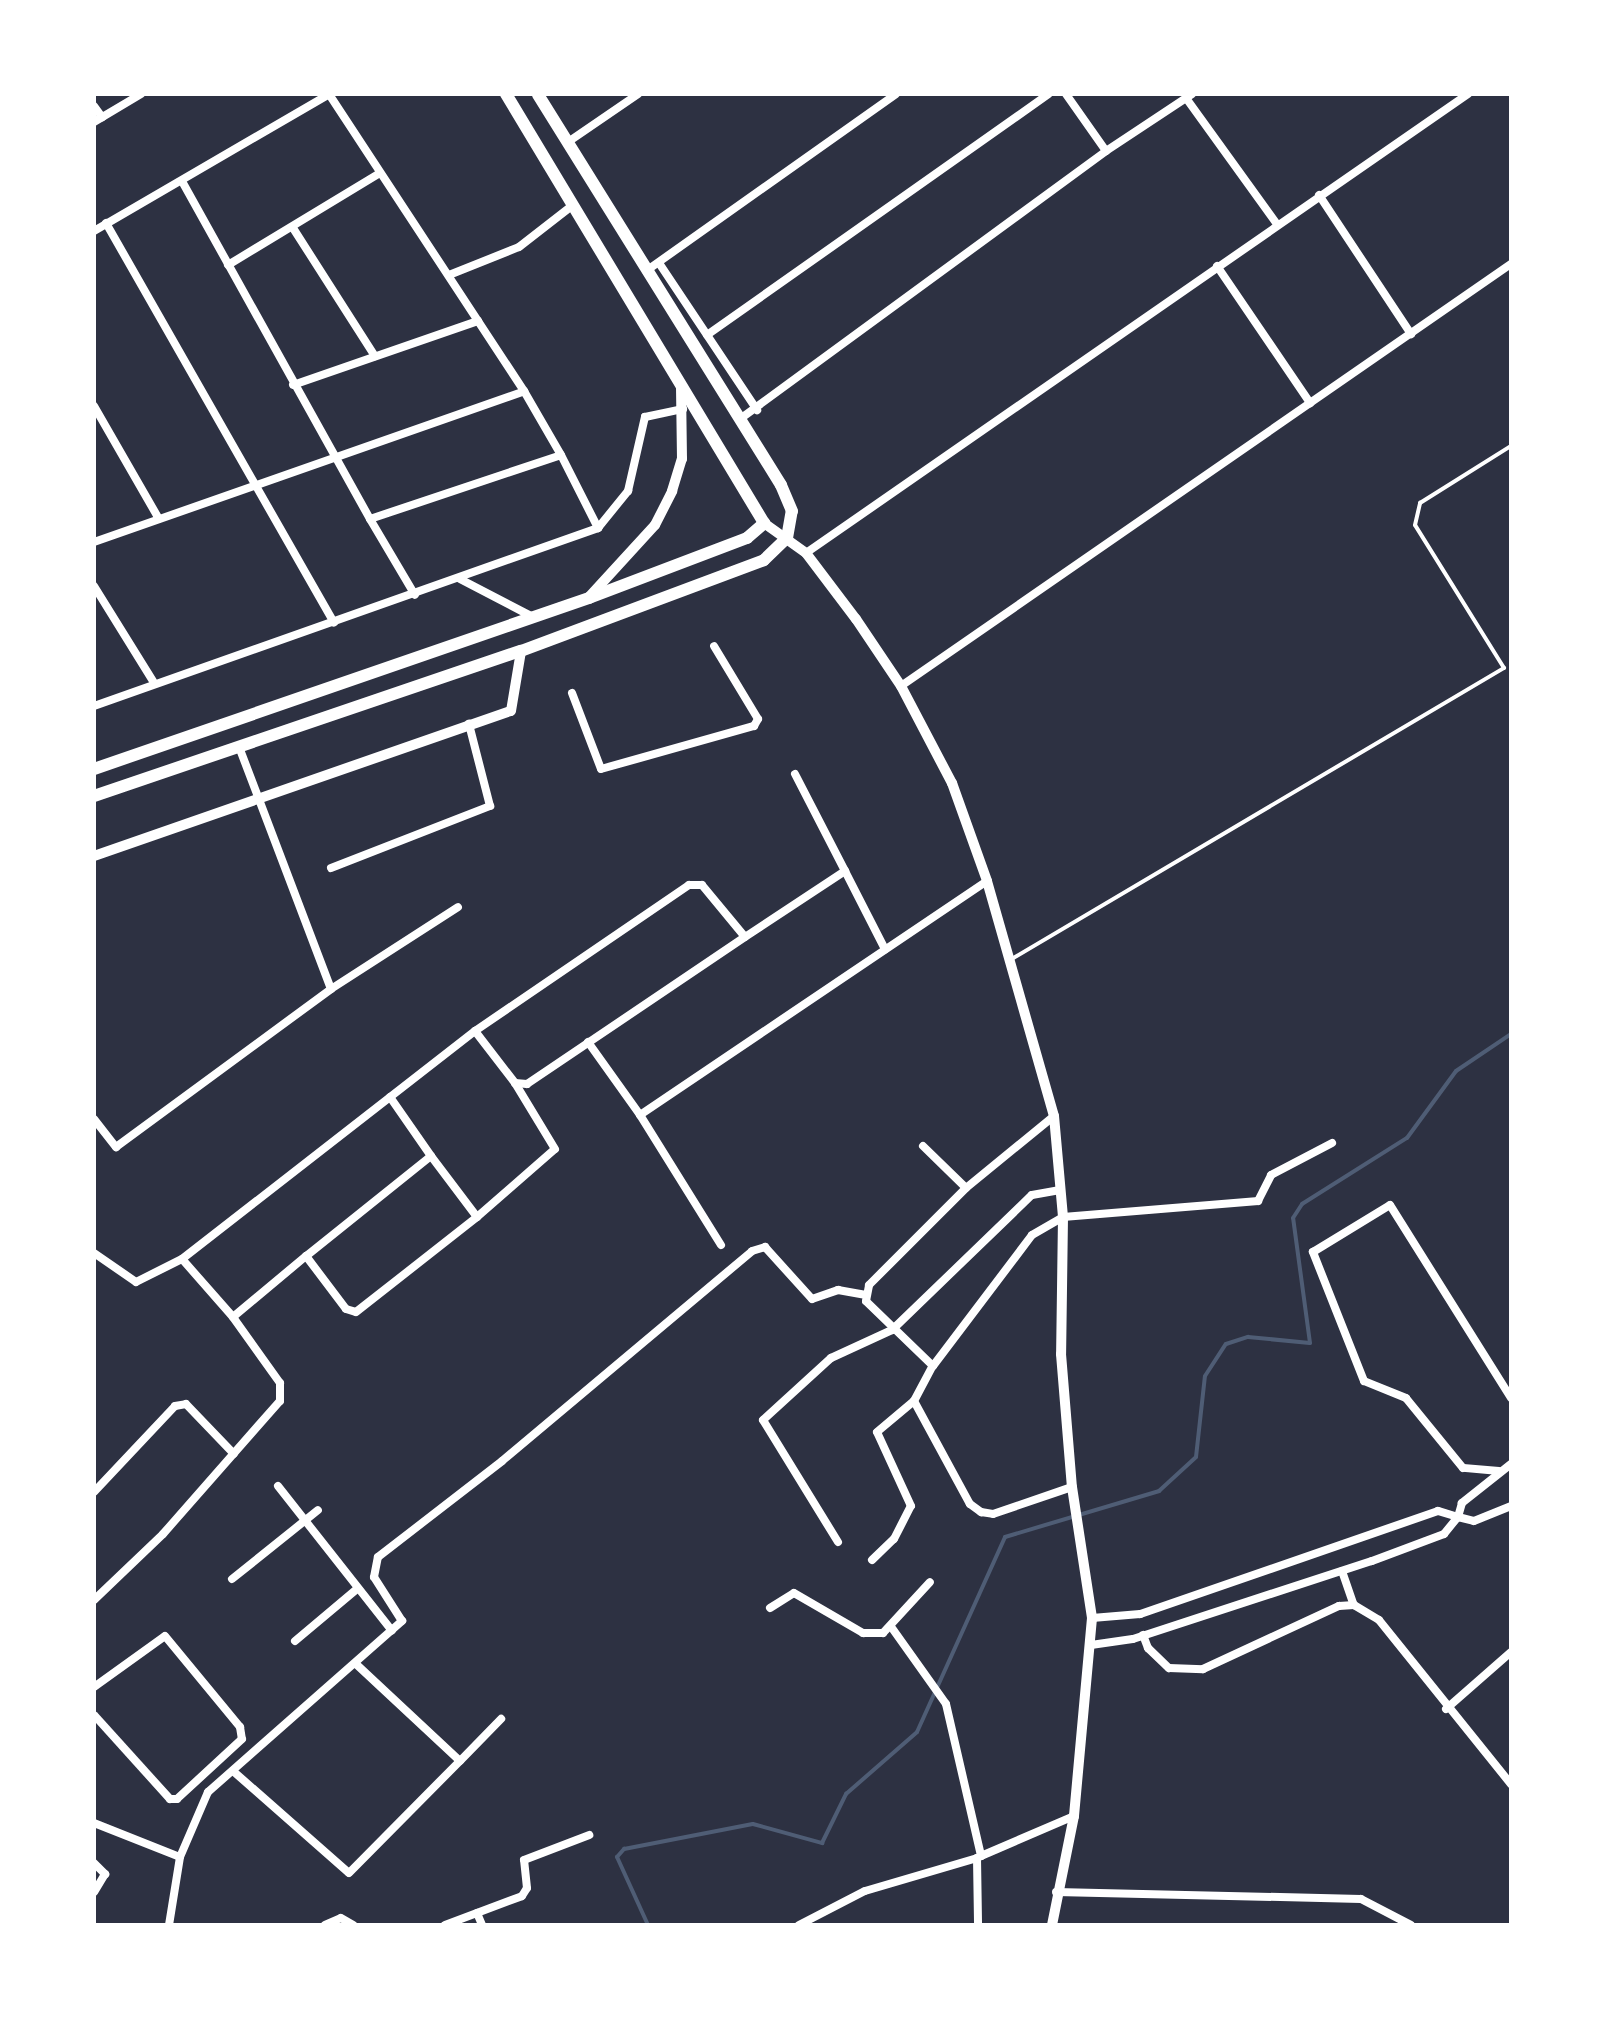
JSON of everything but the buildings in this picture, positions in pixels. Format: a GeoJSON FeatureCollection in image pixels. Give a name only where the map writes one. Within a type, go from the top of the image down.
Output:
{"type":"FeatureCollection","features":[{"type":"Feature","properties":{"kind":"main road"},"geometry":{"type":"LineString","coordinates":[[94,769],[589,598],[747,538],[764,523],[506,94]]}},
{"type":"Feature","properties":{"kind":"main road"},"geometry":{"type":"LineString","coordinates":[[94,796],[521,651],[764,560],[787,538],[792,511],[740,419],[538,94]]}},
{"type":"Feature","properties":{"kind":"street"},"geometry":{"type":"LineString","coordinates":[[94,106],[98,119],[141,94]]}},
{"type":"Feature","properties":{"kind":"street"},"geometry":{"type":"LineString","coordinates":[[94,231],[183,183],[329,94],[378,174],[449,275],[524,391],[598,528]]}},
{"type":"Feature","properties":{"kind":"street"},"geometry":{"type":"LineString","coordinates":[[568,142],[638,94]]}},
{"type":"Feature","properties":{"kind":"street"},"geometry":{"type":"LineString","coordinates":[[646,271],[896,94]]}},
{"type":"Feature","properties":{"kind":"street"},"geometry":{"type":"LineString","coordinates":[[707,335],[1049,94]]}},
{"type":"Feature","properties":{"kind":"street"},"geometry":{"type":"LineString","coordinates":[[1066,94],[1106,151]]}},
{"type":"Feature","properties":{"kind":"street"},"geometry":{"type":"LineString","coordinates":[[806,553],[1468,94]]}},
{"type":"Feature","properties":{"kind":"street"},"geometry":{"type":"LineString","coordinates":[[740,419],[757,410],[1106,151],[1189,96],[1277,224]]}},
{"type":"Feature","properties":{"kind":"street"},"geometry":{"type":"LineString","coordinates":[[228,265],[378,174]]}},
{"type":"Feature","properties":{"kind":"street"},"geometry":{"type":"LineString","coordinates":[[183,183],[333,457],[415,595]]}},
{"type":"Feature","properties":{"kind":"street"},"geometry":{"type":"LineString","coordinates":[[1319,195],[1411,334]]}},
{"type":"Feature","properties":{"kind":"street"},"geometry":{"type":"LineString","coordinates":[[449,275],[519,247],[573,205]]}},
{"type":"Feature","properties":{"kind":"street"},"geometry":{"type":"LineString","coordinates":[[106,223],[334,622]]}},
{"type":"Feature","properties":{"kind":"street"},"geometry":{"type":"LineString","coordinates":[[293,228],[375,356]]}},
{"type":"Feature","properties":{"kind":"street"},"geometry":{"type":"LineString","coordinates":[[659,263],[757,410]]}},
{"type":"Feature","properties":{"kind":"street"},"geometry":{"type":"LineString","coordinates":[[901,686],[1511,264]]}},
{"type":"Feature","properties":{"kind":"street"},"geometry":{"type":"LineString","coordinates":[[1217,266],[1310,403]]}},
{"type":"Feature","properties":{"kind":"street"},"geometry":{"type":"LineString","coordinates":[[293,385],[478,321]]}},
{"type":"Feature","properties":{"kind":"street"},"geometry":{"type":"LineString","coordinates":[[589,598],[655,525],[672,491],[682,459],[680,382]]}},
{"type":"Feature","properties":{"kind":"street"},"geometry":{"type":"LineString","coordinates":[[94,542],[524,391]]}},
{"type":"Feature","properties":{"kind":"street"},"geometry":{"type":"LineString","coordinates":[[94,406],[159,519]]}},
{"type":"Feature","properties":{"kind":"street"},"geometry":{"type":"LineString","coordinates":[[94,706],[153,681],[415,595],[598,528],[628,491],[645,417],[683,409]]}},
{"type":"Feature","properties":{"kind":"street"},"geometry":{"type":"LineString","coordinates":[[370,519],[561,455]]}},
{"type":"Feature","properties":{"kind":"street"},"geometry":{"type":"LineString","coordinates":[[764,523],[806,553],[901,686],[952,783],[987,881],[1054,1116],[1063,1217],[1061,1354],[1072,1490],[1092,1618],[1074,1816],[1056,1892],[1052,1925]]}},
{"type":"Feature","properties":{"kind":"street"},"geometry":{"type":"LineString","coordinates":[[460,579],[533,617]]}},
{"type":"Feature","properties":{"kind":"street"},"geometry":{"type":"LineString","coordinates":[[94,586],[153,681]]}},
{"type":"Feature","properties":{"kind":"street"},"geometry":{"type":"LineString","coordinates":[[572,693],[601,769],[754,726],[758,719],[714,646]]}},
{"type":"Feature","properties":{"kind":"street"},"geometry":{"type":"LineString","coordinates":[[94,856],[257,796],[511,711],[521,651]]}},
{"type":"Feature","properties":{"kind":"street"},"geometry":{"type":"LineString","coordinates":[[331,868],[490,806],[469,724]]}},
{"type":"Feature","properties":{"kind":"street"},"geometry":{"type":"LineString","coordinates":[[239,747],[331,989]]}},
{"type":"Feature","properties":{"kind":"street"},"geometry":{"type":"LineString","coordinates":[[795,774],[885,949]]}},
{"type":"Feature","properties":{"kind":"street"},"geometry":{"type":"LineString","coordinates":[[515,1083],[527,1084],[845,871]]}},
{"type":"Feature","properties":{"kind":"street"},"geometry":{"type":"LineString","coordinates":[[640,1115],[987,881]]}},
{"type":"Feature","properties":{"kind":"street"},"geometry":{"type":"LineString","coordinates":[[94,1253],[136,1282],[182,1259],[475,1031],[689,885],[702,885],[745,937]]}},
{"type":"Feature","properties":{"kind":"street"},"geometry":{"type":"LineString","coordinates":[[94,1119],[116,1147],[331,989],[458,907]]}},
{"type":"Feature","properties":{"kind":"street"},"geometry":{"type":"LineString","coordinates":[[306,1256],[346,1309],[356,1312],[477,1217],[555,1149],[515,1083],[475,1031]]}},
{"type":"Feature","properties":{"kind":"street"},"geometry":{"type":"LineString","coordinates":[[588,1042],[640,1115],[721,1245]]}},
{"type":"Feature","properties":{"kind":"street"},"geometry":{"type":"LineString","coordinates":[[390,1097],[477,1217]]}},
{"type":"Feature","properties":{"kind":"street"},"geometry":{"type":"LineString","coordinates":[[865,1295],[892,1260],[966,1188],[1054,1116]]}},
{"type":"Feature","properties":{"kind":"street"},"geometry":{"type":"LineString","coordinates":[[872,1560],[894,1539],[911,1506],[875,1436],[914,1401],[933,1366],[1032,1235],[1063,1217],[1258,1201],[1271,1175],[1332,1143]]}},
{"type":"Feature","properties":{"kind":"street"},"geometry":{"type":"LineString","coordinates":[[923,1146],[966,1188]]}},
{"type":"Feature","properties":{"kind":"street"},"geometry":{"type":"LineString","coordinates":[[233,1317],[431,1156]]}},
{"type":"Feature","properties":{"kind":"street"},"geometry":{"type":"LineString","coordinates":[[838,1542],[763,1420],[831,1358],[892,1330],[1032,1195],[1059,1190]]}},
{"type":"Feature","properties":{"kind":"street"},"geometry":{"type":"LineString","coordinates":[[1499,1471],[1463,1468],[1406,1398],[1364,1381],[1313,1252],[1390,1205],[1511,1398]]}},
{"type":"Feature","properties":{"kind":"street"},"geometry":{"type":"LineString","coordinates":[[169,1925],[180,1857],[208,1792],[402,1621],[374,1577],[378,1557],[502,1461],[733,1263],[765,1247],[812,1299],[838,1290],[865,1295],[892,1330],[933,1366]]}},
{"type":"Feature","properties":{"kind":"street"},"geometry":{"type":"LineString","coordinates":[[94,1600],[163,1534],[234,1454],[284,1391],[233,1317],[182,1259]]}},
{"type":"Feature","properties":{"kind":"street"},"geometry":{"type":"LineString","coordinates":[[914,1401],[970,1504],[981,1512],[993,1514],[1072,1490]]}},
{"type":"Feature","properties":{"kind":"street"},"geometry":{"type":"LineString","coordinates":[[94,1492],[175,1406],[186,1404],[234,1454]]}},
{"type":"Feature","properties":{"kind":"street"},"geometry":{"type":"LineString","coordinates":[[1091,1645],[1143,1635],[1342,1571],[1444,1534],[1458,1517],[1462,1503],[1511,1464]]}},
{"type":"Feature","properties":{"kind":"street"},"geometry":{"type":"LineString","coordinates":[[278,1486],[392,1631]]}},
{"type":"Feature","properties":{"kind":"street"},"geometry":{"type":"LineString","coordinates":[[1092,1618],[1140,1614],[1438,1511],[1474,1521],[1511,1506]]}},
{"type":"Feature","properties":{"kind":"street"},"geometry":{"type":"LineString","coordinates":[[232,1579],[318,1510]]}},
{"type":"Feature","properties":{"kind":"street"},"geometry":{"type":"LineString","coordinates":[[1342,1571],[1354,1605]]}},
{"type":"Feature","properties":{"kind":"street"},"geometry":{"type":"LineString","coordinates":[[770,1608],[794,1593],[863,1633],[892,1628],[930,1582]]}},
{"type":"Feature","properties":{"kind":"street"},"geometry":{"type":"LineString","coordinates":[[295,1641],[357,1589]]}},
{"type":"Feature","properties":{"kind":"street"},"geometry":{"type":"LineString","coordinates":[[1143,1635],[1148,1648],[1169,1668],[1203,1669],[1339,1606],[1354,1605],[1379,1620],[1446,1709],[1511,1784]]}},
{"type":"Feature","properties":{"kind":"street"},"geometry":{"type":"LineString","coordinates":[[892,1628],[941,1695],[979,1857],[978,1925]]}},
{"type":"Feature","properties":{"kind":"street"},"geometry":{"type":"LineString","coordinates":[[94,1687],[158,1639],[172,1642],[242,1732],[239,1743],[177,1799],[163,1798],[94,1715]]}},
{"type":"Feature","properties":{"kind":"street"},"geometry":{"type":"LineString","coordinates":[[1446,1709],[1511,1652]]}},
{"type":"Feature","properties":{"kind":"street"},"geometry":{"type":"LineString","coordinates":[[356,1664],[460,1761]]}},
{"type":"Feature","properties":{"kind":"street"},"geometry":{"type":"LineString","coordinates":[[233,1771],[349,1873],[501,1719]]}},
{"type":"Feature","properties":{"kind":"street"},"geometry":{"type":"LineString","coordinates":[[199,1780],[208,1792]]}},
{"type":"Feature","properties":{"kind":"street"},"geometry":{"type":"LineString","coordinates":[[799,1925],[865,1891],[979,1857],[1074,1816]]}},
{"type":"Feature","properties":{"kind":"street"},"geometry":{"type":"LineString","coordinates":[[94,1823],[180,1857]]}},
{"type":"Feature","properties":{"kind":"street"},"geometry":{"type":"LineString","coordinates":[[445,1925],[526,1893],[524,1860],[589,1835]]}},
{"type":"Feature","properties":{"kind":"street"},"geometry":{"type":"LineString","coordinates":[[94,1863],[105,1874],[94,1892]]}},
{"type":"Feature","properties":{"kind":"street"},"geometry":{"type":"LineString","coordinates":[[1056,1892],[1361,1899],[1411,1925]]}},
{"type":"Feature","properties":{"kind":"street"},"geometry":{"type":"LineString","coordinates":[[477,1913],[482,1925]]}},
{"type":"Feature","properties":{"kind":"street"},"geometry":{"type":"LineString","coordinates":[[325,1925],[341,1918],[353,1925]]}},
{"type":"Feature","properties":{"kind":"lane"},"geometry":{"type":"LineString","coordinates":[[1010,960],[1504,668],[1415,525],[1420,503],[1511,446]]}},
{"type":"Feature","properties":{"kind":"waterway"},"geometry":{"type":"LineString","coordinates":[[648,1925],[617,1857],[624,1849],[753,1824],[822,1843],[846,1794],[917,1732],[1005,1537],[1159,1491],[1196,1457],[1205,1376],[1226,1344],[1248,1337],[1310,1343],[1293,1218],[1302,1204],[1407,1138],[1456,1071],[1511,1034]]}}]}
